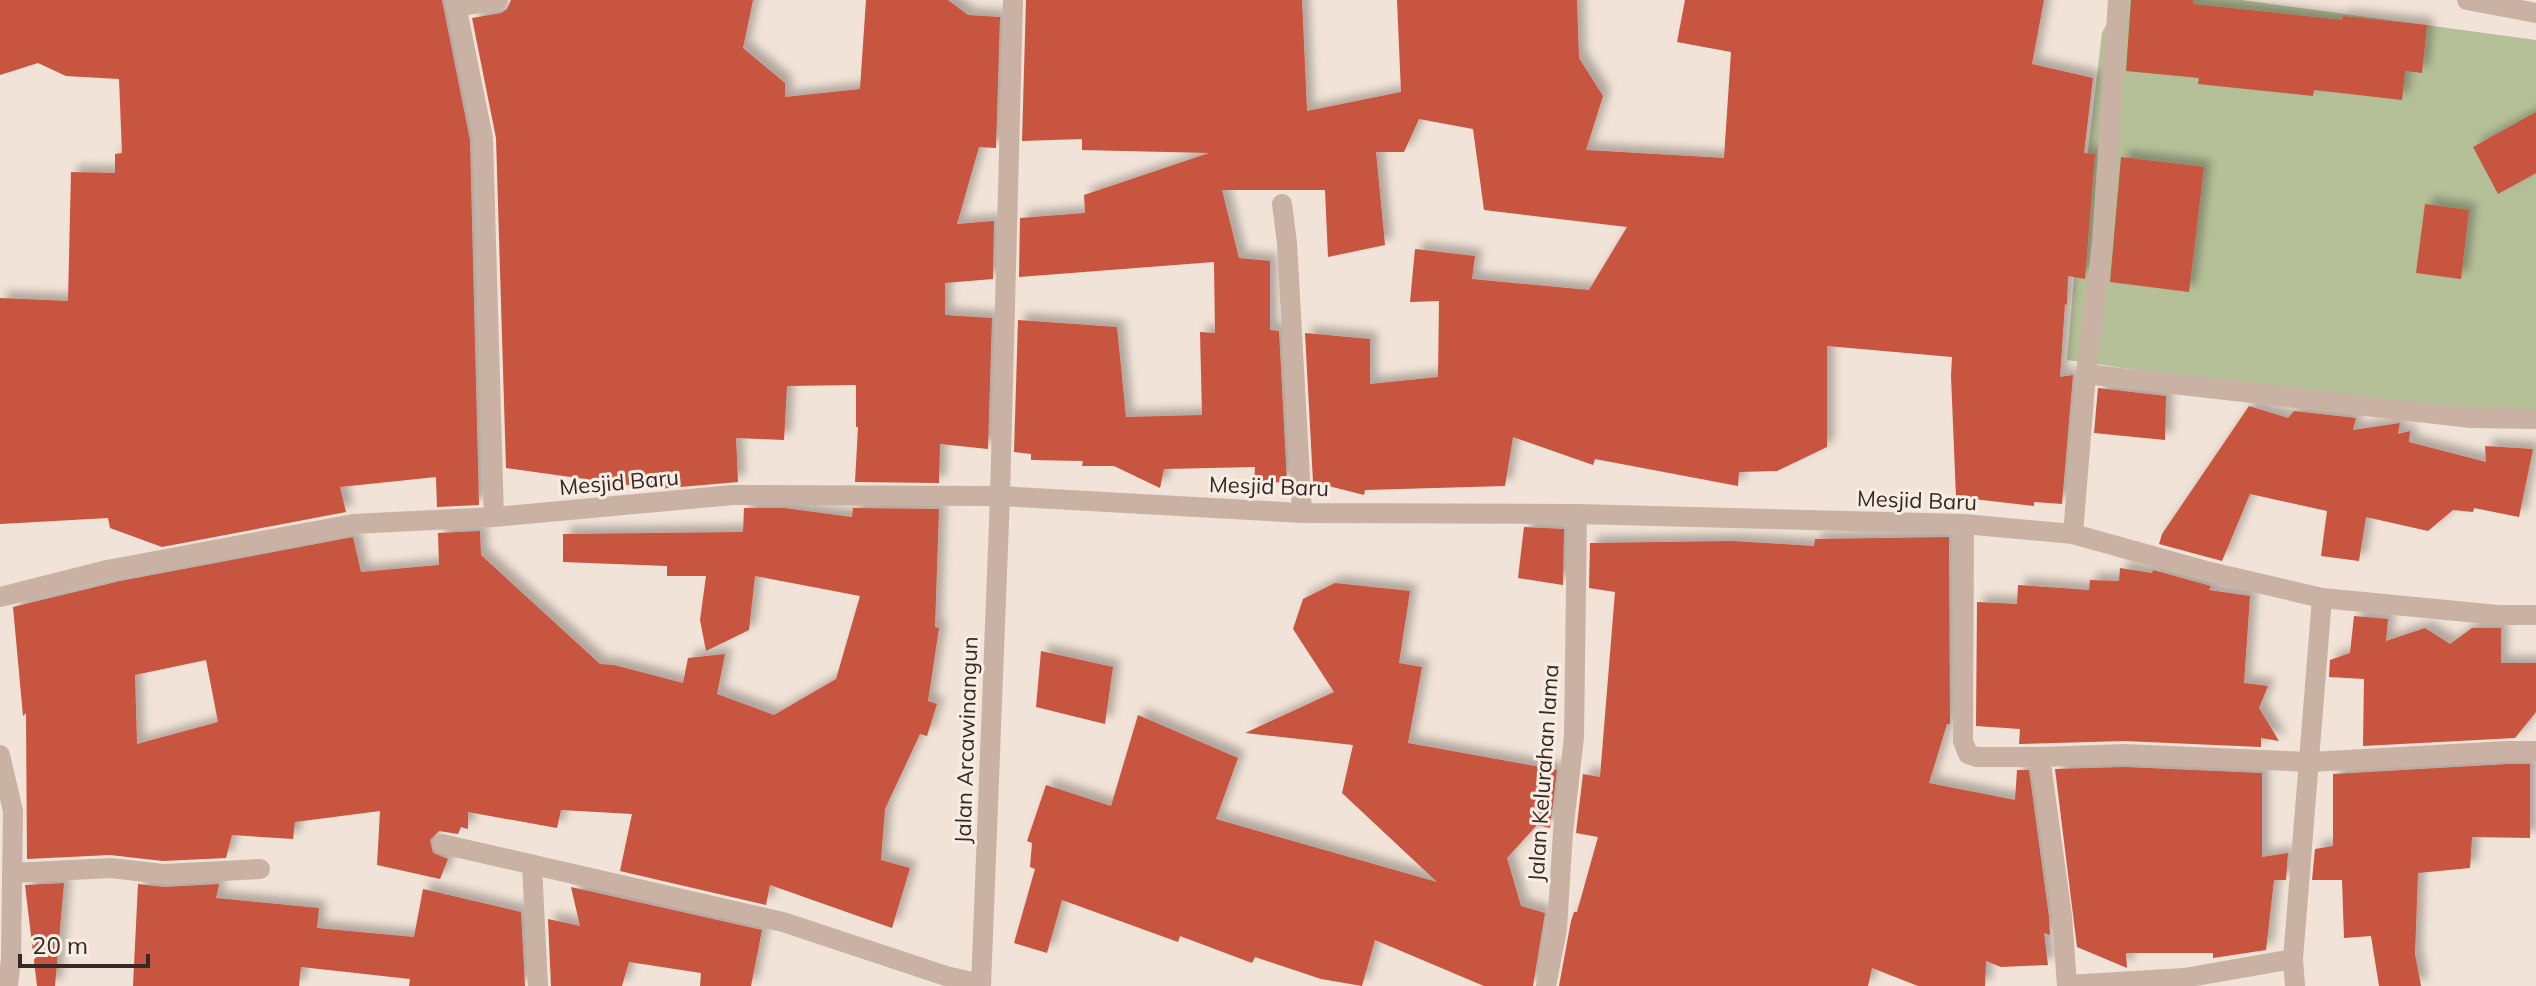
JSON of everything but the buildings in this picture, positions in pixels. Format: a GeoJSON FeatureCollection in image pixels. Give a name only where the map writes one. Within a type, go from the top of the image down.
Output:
{"type":"FeatureCollection","features":[{"type":"Feature","properties":{"kind":"street"},"geometry":{"type":"LineString","coordinates":[[494,517],[483,138],[456,4],[498,0]]}},
{"type":"Feature","properties":{"kind":"street","name":"Jalan Arcawinangun"},"geometry":{"type":"LineString","coordinates":[[981,985],[1000,496],[1013,0]]}},
{"type":"Feature","properties":{"kind":"street"},"geometry":{"type":"LineString","coordinates":[[2073,534],[2086,374],[2102,243],[2118,0]]}},
{"type":"Feature","properties":{"kind":"street"},"geometry":{"type":"LineString","coordinates":[[2467,0],[2536,13]]}},
{"type":"Feature","properties":{"kind":"street"},"geometry":{"type":"LineString","coordinates":[[1282,204],[1287,243],[1302,513]]}},
{"type":"Feature","properties":{"kind":"street"},"geometry":{"type":"LineString","coordinates":[[2086,374],[2471,418],[2536,419]]}},
{"type":"Feature","properties":{"kind":"street","name":"Mesjid Baru"},"geometry":{"type":"LineString","coordinates":[[0,597],[107,570],[353,524],[494,517],[733,495],[1000,496],[1302,513],[1577,514],[1964,524],[2073,534],[2206,571],[2322,598],[2498,615],[2536,615]]}},
{"type":"Feature","properties":{"kind":"street","name":"Jalan Kelurahan lama"},"geometry":{"type":"LineString","coordinates":[[1546,986],[1557,929],[1563,832],[1574,737],[1577,514]]}},
{"type":"Feature","properties":{"kind":"street"},"geometry":{"type":"LineString","coordinates":[[1964,524],[1963,741],[1965,750],[1977,757],[2124,754],[2310,762],[2536,751]]}},
{"type":"Feature","properties":{"kind":"street"},"geometry":{"type":"LineString","coordinates":[[2295,986],[2293,959],[2322,598]]}},
{"type":"Feature","properties":{"kind":"street"},"geometry":{"type":"LineString","coordinates":[[0,755],[13,811],[8,986]]}},
{"type":"Feature","properties":{"kind":"street"},"geometry":{"type":"LineString","coordinates":[[2040,757],[2062,916],[2067,985],[2184,978],[2293,959]]}},
{"type":"Feature","properties":{"kind":"street"},"geometry":{"type":"LineString","coordinates":[[442,844],[783,922],[981,985]]}},
{"type":"Feature","properties":{"kind":"street"},"geometry":{"type":"LineString","coordinates":[[532,865],[538,986]]}},
{"type":"Feature","properties":{"kind":"street"},"geometry":{"type":"LineString","coordinates":[[12,873],[111,868],[163,874],[260,869]]}},
{"type":"Feature","properties":{"kind":"green space"},"geometry":{"type":"Polygon","coordinates":[[[2119,0],[2242,0],[2536,40],[2536,418],[2067,360],[2077,243],[2102,33],[2119,0]]]}}]}
